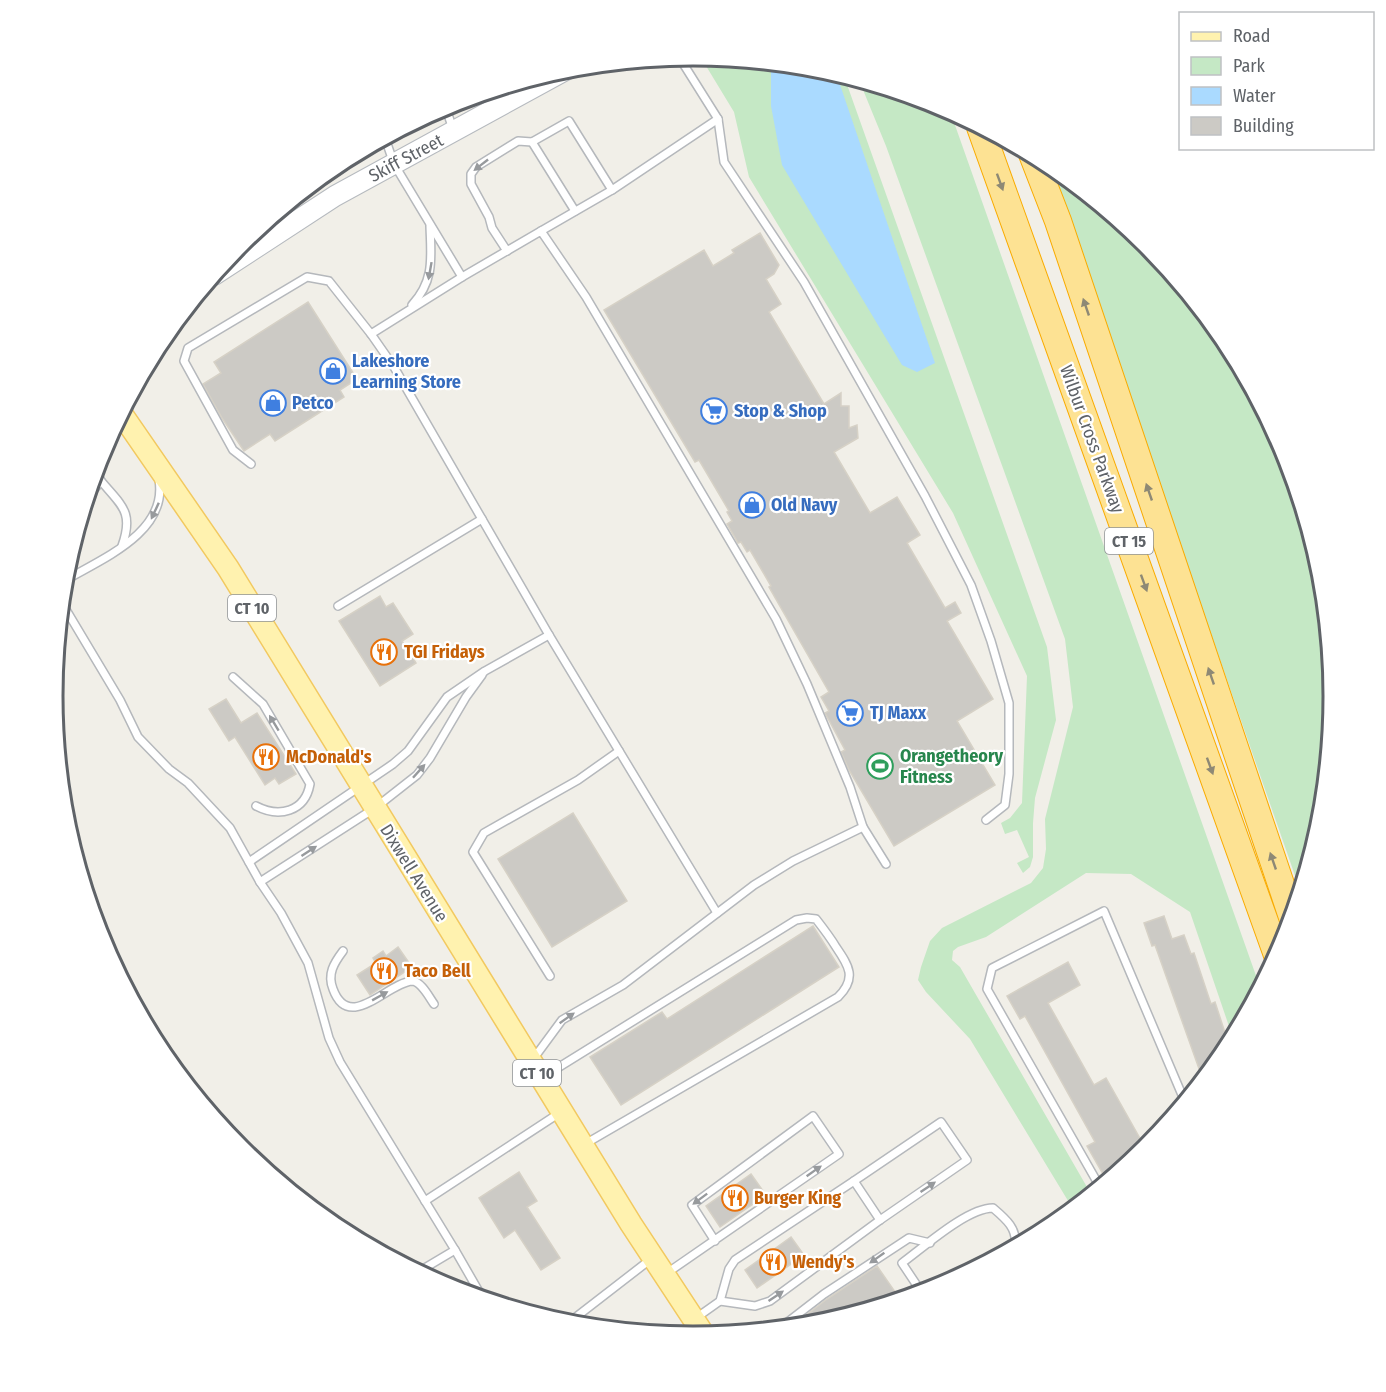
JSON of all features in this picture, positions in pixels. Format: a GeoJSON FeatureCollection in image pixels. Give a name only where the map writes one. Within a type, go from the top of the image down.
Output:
{"type":"FeatureCollection","features":[{"type":"Feature","properties":{"kind":"highway","name":"Wilbur Cross Parkway"},"geometry":{"type":"LineString","coordinates":[[984,137],[1273,943]]}},
{"type":"Feature","properties":{"kind":"highway","name":"Wilbur Cross Parkway"},"geometry":{"type":"LineString","coordinates":[[1038,169],[1058,221],[1288,905]]}},
{"type":"Feature","properties":{"kind":"main road","name":"Skiff Street"},"geometry":{"type":"LineString","coordinates":[[257,243],[529,87]]}},
{"type":"Feature","properties":{"kind":"main road","name":"Dixwell Avenue"},"geometry":{"type":"LineString","coordinates":[[126,421],[228,568],[536,1071],[698,1326]]}},
{"type":"Feature","properties":{"kind":"lane"},"geometry":{"type":"LineString","coordinates":[[685,66],[718,119],[724,162],[804,282],[925,496],[971,585],[991,641],[1009,703],[1009,774],[1005,805],[986,820]]}},
{"type":"Feature","properties":{"kind":"lane"},"geometry":{"type":"LineString","coordinates":[[448,116],[454,132]]}},
{"type":"Feature","properties":{"kind":"lane"},"geometry":{"type":"LineString","coordinates":[[371,334],[507,250],[612,190],[718,119]]}},
{"type":"Feature","properties":{"kind":"lane"},"geometry":{"type":"LineString","coordinates":[[507,250],[492,228],[489,217],[471,184],[471,174],[476,167],[518,141],[532,142],[569,121],[612,190]]}},
{"type":"Feature","properties":{"kind":"lane"},"geometry":{"type":"LineString","coordinates":[[532,142],[575,211]]}},
{"type":"Feature","properties":{"kind":"lane"},"geometry":{"type":"LineString","coordinates":[[387,145],[394,164],[462,277]]}},
{"type":"Feature","properties":{"kind":"lane"},"geometry":{"type":"LineString","coordinates":[[406,312],[423,291],[431,271],[430,223]]}},
{"type":"Feature","properties":{"kind":"lane"},"geometry":{"type":"LineString","coordinates":[[541,231],[592,307],[776,619],[807,684],[850,787],[863,827],[886,864]]}},
{"type":"Feature","properties":{"kind":"lane"},"geometry":{"type":"LineString","coordinates":[[251,464],[233,450],[184,361],[188,348],[307,277],[329,281],[394,367],[549,635],[717,913]]}},
{"type":"Feature","properties":{"kind":"lane"},"geometry":{"type":"LineString","coordinates":[[75,575],[122,546],[138,535],[147,525],[159,505],[160,484],[151,455]]}},
{"type":"Feature","properties":{"kind":"lane"},"geometry":{"type":"LineString","coordinates":[[101,481],[125,510],[128,529],[122,546]]}},
{"type":"Feature","properties":{"kind":"lane"},"geometry":{"type":"LineString","coordinates":[[338,606],[482,519]]}},
{"type":"Feature","properties":{"kind":"lane"},"geometry":{"type":"LineString","coordinates":[[68,613],[120,700],[138,738],[169,769],[188,783],[230,828],[308,963],[329,1038],[340,1062],[477,1288]]}},
{"type":"Feature","properties":{"kind":"lane"},"geometry":{"type":"LineString","coordinates":[[249,862],[408,751],[447,697],[485,671],[549,635]]}},
{"type":"Feature","properties":{"kind":"lane"},"geometry":{"type":"LineString","coordinates":[[260,882],[375,808],[417,775],[485,671]]}},
{"type":"Feature","properties":{"kind":"lane"},"geometry":{"type":"LineString","coordinates":[[233,676],[263,704],[310,784],[308,796],[301,804],[278,814],[267,812],[256,806]]}},
{"type":"Feature","properties":{"kind":"lane"},"geometry":{"type":"LineString","coordinates":[[550,976],[473,852],[484,833],[578,780],[619,751]]}},
{"type":"Feature","properties":{"kind":"lane"},"geometry":{"type":"LineString","coordinates":[[536,1071],[562,1020],[623,985],[754,885],[793,861],[863,827]]}},
{"type":"Feature","properties":{"kind":"lane"},"geometry":{"type":"LineString","coordinates":[[1096,1180],[987,989],[992,968],[1104,911],[1181,1094]]}},
{"type":"Feature","properties":{"kind":"lane"},"geometry":{"type":"LineString","coordinates":[[536,1071],[796,921],[807,918],[816,919],[849,966],[850,976],[846,989],[838,997],[582,1145]]}},
{"type":"Feature","properties":{"kind":"lane"},"geometry":{"type":"LineString","coordinates":[[343,951],[332,966],[331,982],[337,997],[347,1006],[362,1007],[401,985],[414,981],[418,982],[434,1004]]}},
{"type":"Feature","properties":{"kind":"lane"},"geometry":{"type":"LineString","coordinates":[[425,1201],[562,1111]]}},
{"type":"Feature","properties":{"kind":"lane"},"geometry":{"type":"LineString","coordinates":[[580,1316],[659,1266],[715,1241],[839,1154],[813,1116],[692,1205],[715,1241]]}},
{"type":"Feature","properties":{"kind":"lane"},"geometry":{"type":"LineString","coordinates":[[701,1326],[720,1301],[729,1269],[735,1260],[941,1122],[967,1160],[880,1220],[770,1301],[755,1306],[720,1301]]}},
{"type":"Feature","properties":{"kind":"lane"},"geometry":{"type":"LineString","coordinates":[[854,1181],[880,1220]]}},
{"type":"Feature","properties":{"kind":"lane"},"geometry":{"type":"LineString","coordinates":[[917,1285],[902,1263],[965,1217],[983,1208],[993,1208],[1012,1227],[1015,1237]]}},
{"type":"Feature","properties":{"kind":"lane"},"geometry":{"type":"LineString","coordinates":[[793,1318],[893,1246],[909,1238],[930,1243]]}},
{"type":"Feature","properties":{"kind":"lane"},"geometry":{"type":"LineString","coordinates":[[427,1267],[455,1250]]}},
{"type":"Feature","properties":{"kind":"green space"},"geometry":{"type":"Polygon","coordinates":[[[706,66],[775,71],[847,85],[1047,647],[1056,720],[1035,798],[1033,857],[1030,867],[1023,873],[1017,863],[1029,857],[1017,830],[1005,834],[1001,823],[1010,818],[1022,803],[1027,676],[953,513],[749,177],[734,112],[706,66]]]}},
{"type":"Feature","properties":{"kind":"green space"},"geometry":{"type":"Polygon","coordinates":[[[863,89],[896,99],[954,123],[1257,978],[1229,1027],[1190,912],[1131,874],[1086,873],[986,937],[953,951],[952,960],[960,967],[1087,1187],[1069,1202],[970,1039],[926,992],[918,980],[930,941],[942,928],[1031,883],[1043,868],[1046,849],[1045,819],[1073,707],[1065,639],[886,146],[863,89]]]}},
{"type":"Feature","properties":{"kind":"green space"},"geometry":{"type":"Polygon","coordinates":[[[1053,179],[1108,222],[1167,281],[1193,312],[1239,381],[1258,417],[1290,493],[1302,533],[1318,614],[1323,696],[1318,778],[1311,819],[1296,879],[1053,179]]]}},
{"type":"Feature","properties":{"kind":"water"},"geometry":{"type":"Polygon","coordinates":[[[771,71],[840,83],[935,363],[917,372],[902,365],[782,165],[771,106],[771,71]]]}},
{"type":"Feature","properties":{"kind":"building"},"geometry":{"type":"Polygon","coordinates":[[[760,233],[779,265],[774,274],[766,279],[781,304],[769,312],[824,404],[841,393],[841,406],[849,406],[849,428],[857,425],[858,438],[834,452],[870,513],[897,497],[920,535],[907,543],[945,608],[955,602],[961,613],[947,621],[993,699],[957,721],[995,785],[894,846],[849,770],[841,752],[845,750],[825,713],[829,711],[821,697],[829,692],[750,550],[747,552],[741,542],[738,543],[727,524],[732,521],[727,512],[729,511],[699,460],[695,462],[604,310],[704,250],[713,266],[734,253],[732,250],[760,233]]]}},
{"type":"Feature","properties":{"kind":"building"},"geometry":{"type":"Polygon","coordinates":[[[308,302],[357,379],[340,390],[344,397],[275,441],[270,434],[244,451],[203,384],[221,373],[214,362],[308,302]]]}},
{"type":"Feature","properties":{"kind":"building","name":"TGI Fridays"},"geometry":{"type":"Polygon","coordinates":[[[380,596],[386,607],[393,603],[413,634],[402,641],[416,663],[380,686],[339,621],[380,596]]]}},
{"type":"Feature","properties":{"kind":"building","name":"McDonald's"},"geometry":{"type":"Polygon","coordinates":[[[226,699],[241,723],[257,713],[296,774],[279,784],[275,778],[265,785],[235,737],[229,741],[209,709],[226,699]]]}},
{"type":"Feature","properties":{"kind":"building"},"geometry":{"type":"Polygon","coordinates":[[[573,813],[627,901],[552,947],[498,859],[573,813]]]}},
{"type":"Feature","properties":{"kind":"building"},"geometry":{"type":"Polygon","coordinates":[[[1164,916],[1172,939],[1184,935],[1191,954],[1194,953],[1211,1004],[1215,1002],[1225,1033],[1200,1071],[1155,945],[1152,946],[1144,923],[1164,916]]]}},
{"type":"Feature","properties":{"kind":"building"},"geometry":{"type":"Polygon","coordinates":[[[813,926],[839,967],[621,1105],[590,1057],[662,1012],[667,1019],[813,926]]]}},
{"type":"Feature","properties":{"kind":"building","name":"Taco Bell"},"geometry":{"type":"Polygon","coordinates":[[[398,947],[412,967],[370,995],[357,975],[376,963],[373,958],[383,951],[386,956],[398,947]]]}},
{"type":"Feature","properties":{"kind":"building"},"geometry":{"type":"Polygon","coordinates":[[[1068,962],[1080,985],[1048,1003],[1094,1085],[1106,1078],[1140,1139],[1103,1174],[1087,1146],[1095,1142],[1025,1016],[1020,1019],[1007,996],[1068,962]]]}},
{"type":"Feature","properties":{"kind":"building"},"geometry":{"type":"Polygon","coordinates":[[[519,1172],[537,1201],[527,1207],[560,1258],[541,1270],[515,1230],[504,1238],[479,1198],[519,1172]]]}},
{"type":"Feature","properties":{"kind":"building"},"geometry":{"type":"Polygon","coordinates":[[[751,1174],[766,1195],[720,1227],[706,1206],[751,1174]]]}},
{"type":"Feature","properties":{"kind":"building"},"geometry":{"type":"Polygon","coordinates":[[[791,1237],[804,1255],[757,1288],[745,1270],[791,1237]]]}},
{"type":"Feature","properties":{"kind":"building"},"geometry":{"type":"Polygon","coordinates":[[[877,1266],[896,1293],[856,1305],[805,1316],[877,1266]]]}},
{"type":"Feature","properties":{"kind":"place","name":"Lakeshore Learning Store"},"geometry":{"type":"Point","coordinates":[333,371]}},
{"type":"Feature","properties":{"kind":"place","name":"Petco"},"geometry":{"type":"Point","coordinates":[273,403]}},
{"type":"Feature","properties":{"kind":"place","name":"Stop & Shop"},"geometry":{"type":"Point","coordinates":[714,411]}},
{"type":"Feature","properties":{"kind":"place","name":"Old Navy"},"geometry":{"type":"Point","coordinates":[752,505]}},
{"type":"Feature","properties":{"kind":"place","name":"TGI Fridays"},"geometry":{"type":"Point","coordinates":[384,652]}},
{"type":"Feature","properties":{"kind":"place","name":"TJ Maxx"},"geometry":{"type":"Point","coordinates":[850,713]}},
{"type":"Feature","properties":{"kind":"place","name":"McDonald's"},"geometry":{"type":"Point","coordinates":[266,757]}},
{"type":"Feature","properties":{"kind":"place","name":"Orangetheory Fitness"},"geometry":{"type":"Point","coordinates":[880,766]}},
{"type":"Feature","properties":{"kind":"place","name":"Taco Bell"},"geometry":{"type":"Point","coordinates":[384,971]}},
{"type":"Feature","properties":{"kind":"place","name":"Burger King"},"geometry":{"type":"Point","coordinates":[735,1198]}},
{"type":"Feature","properties":{"kind":"place","name":"Wendy's"},"geometry":{"type":"Point","coordinates":[773,1262]}}]}
